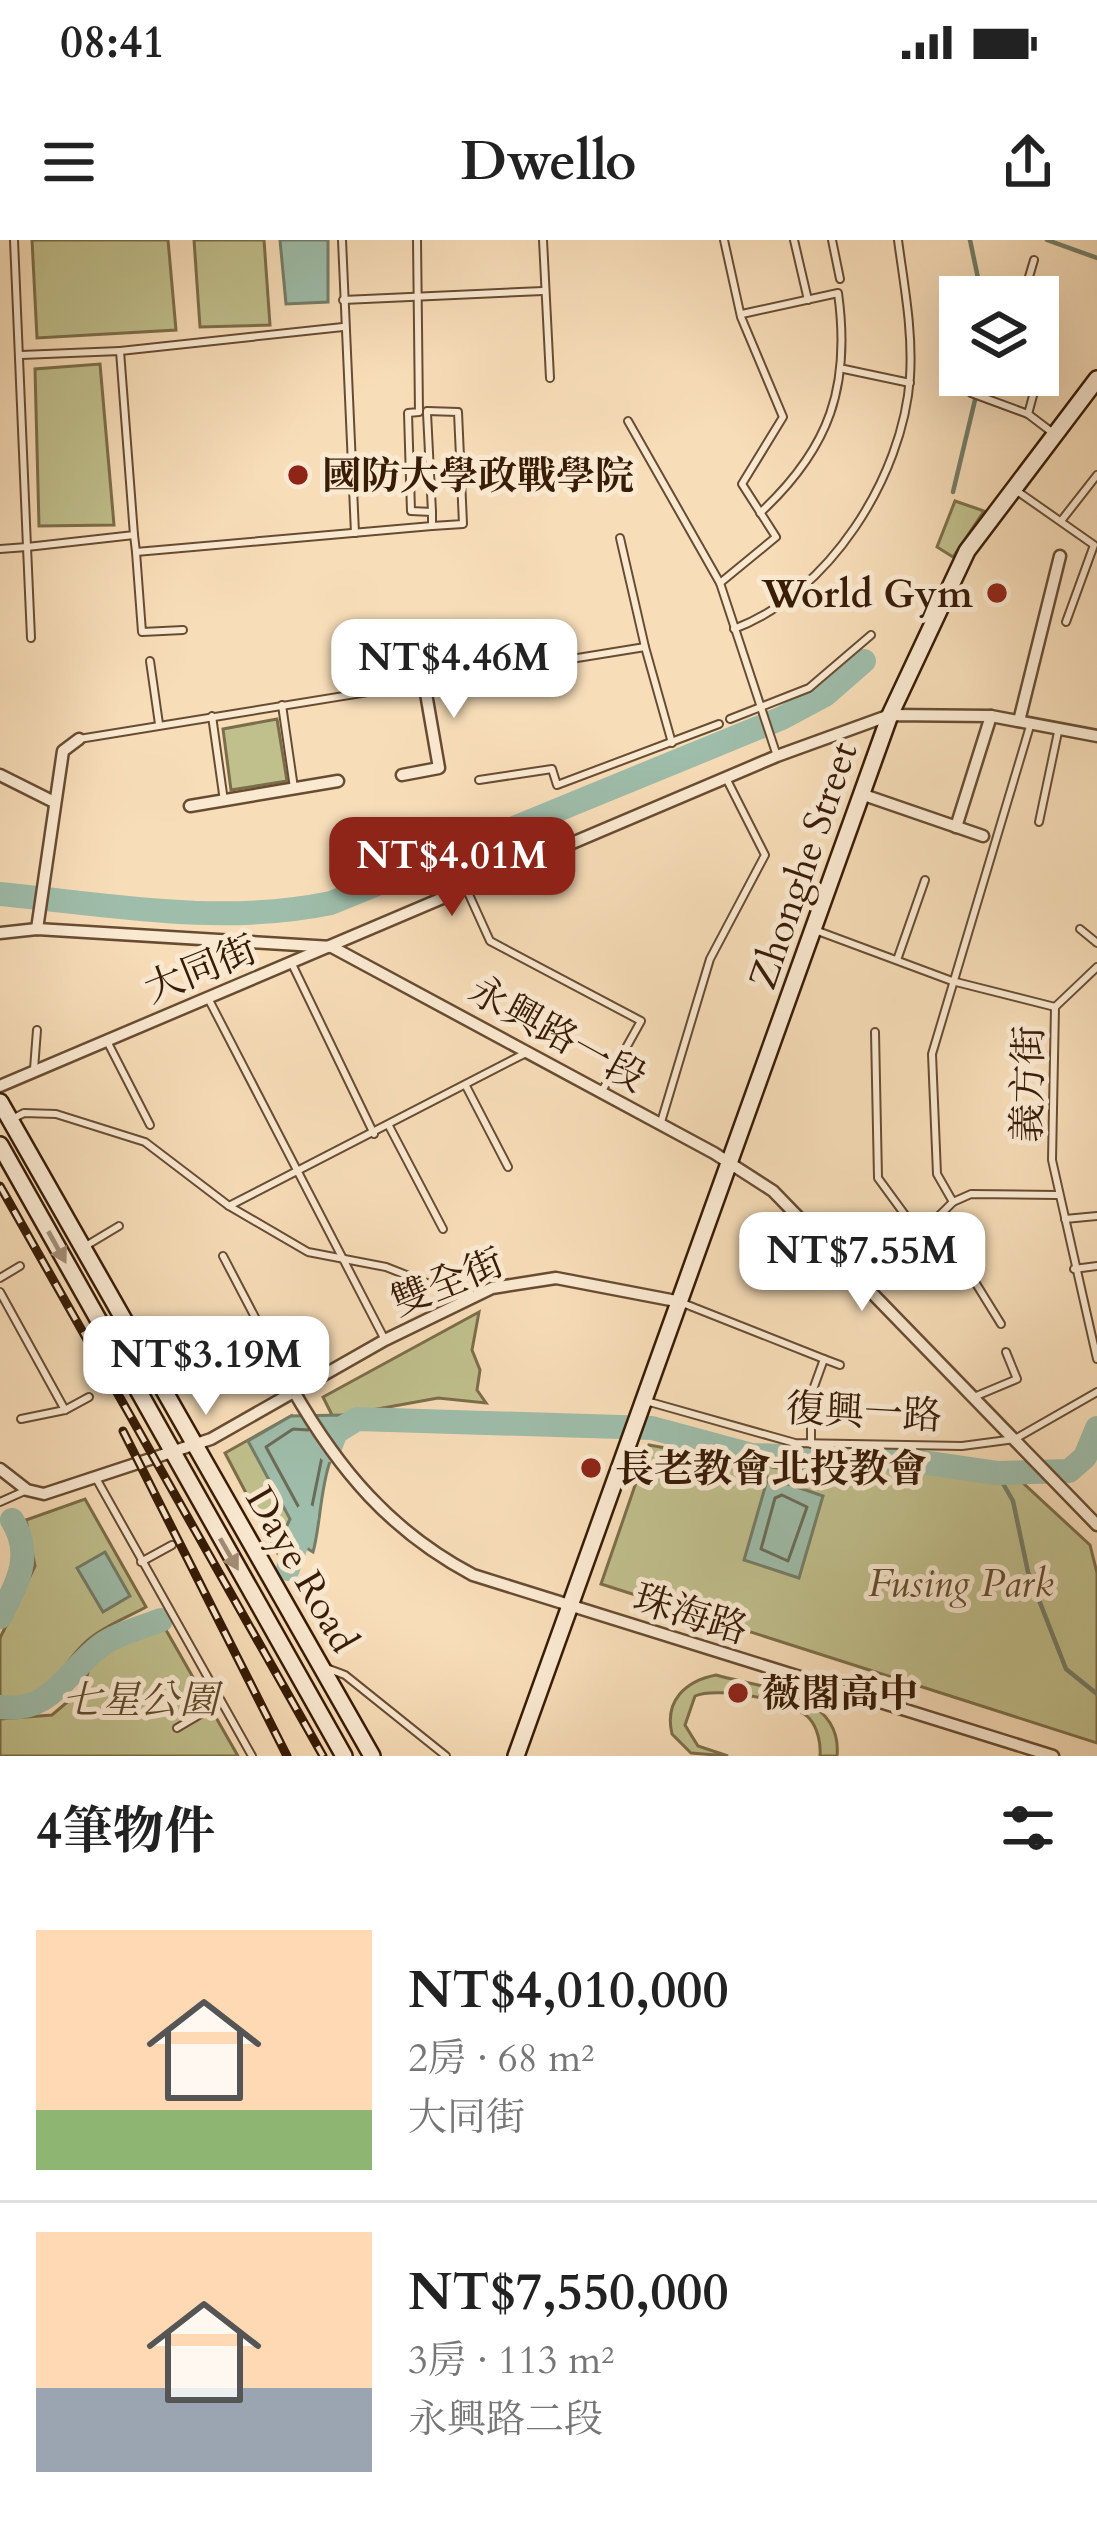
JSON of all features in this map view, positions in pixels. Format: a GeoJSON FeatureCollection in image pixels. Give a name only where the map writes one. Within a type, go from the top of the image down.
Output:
{"type":"FeatureCollection","features":[{"type":"Feature","properties":{"kind":"street","name":"Zhonghe Street"},"geometry":{"type":"LineString","coordinates":[[567,1606],[890,715],[967,550],[1097,379]]}},
{"type":"Feature","properties":{"kind":"street"},"geometry":{"type":"LineString","coordinates":[[1025,722],[1060,556]]}},
{"type":"Feature","properties":{"kind":"street"},"geometry":{"type":"LineString","coordinates":[[402,775],[440,768],[424,682]]}},
{"type":"Feature","properties":{"kind":"street"},"geometry":{"type":"LineString","coordinates":[[890,715],[991,716],[1097,736]]}},
{"type":"Feature","properties":{"kind":"street","name":"大同街"},"geometry":{"type":"LineString","coordinates":[[0,1086],[777,756],[890,715]]}},
{"type":"Feature","properties":{"kind":"street"},"geometry":{"type":"LineString","coordinates":[[956,827],[991,716]]}},
{"type":"Feature","properties":{"kind":"street"},"geometry":{"type":"LineString","coordinates":[[38,925],[63,751],[79,740]]}},
{"type":"Feature","properties":{"kind":"street"},"geometry":{"type":"LineString","coordinates":[[0,775],[54,802]]}},
{"type":"Feature","properties":{"kind":"street"},"geometry":{"type":"LineString","coordinates":[[190,806],[338,782]]}},
{"type":"Feature","properties":{"kind":"street"},"geometry":{"type":"LineString","coordinates":[[864,795],[983,836]]}},
{"type":"Feature","properties":{"kind":"street","name":"永興路一段"},"geometry":{"type":"LineString","coordinates":[[0,933],[38,925],[332,947],[530,1051],[773,1191],[1015,1439]]}},
{"type":"Feature","properties":{"kind":"street","name":"Daye Road"},"geometry":{"type":"LineString","coordinates":[[0,1102],[372,1756]]}},
{"type":"Feature","properties":{"kind":"street","name":"Daye Road"},"geometry":{"type":"LineString","coordinates":[[0,1145],[344,1756]]}},
{"type":"Feature","properties":{"kind":"street","name":"雙全街"},"geometry":{"type":"LineString","coordinates":[[27,1490],[44,1494],[195,1446],[465,1298],[522,1280],[556,1278],[676,1301]]}},
{"type":"Feature","properties":{"kind":"street","name":"珠海路"},"geometry":{"type":"LineString","coordinates":[[293,1390],[343,1470],[380,1511],[441,1558],[505,1588],[1053,1756]]}},
{"type":"Feature","properties":{"kind":"street"},"geometry":{"type":"LineString","coordinates":[[1015,1439],[1097,1526]]}},
{"type":"Feature","properties":{"kind":"street"},"geometry":{"type":"LineString","coordinates":[[0,1469],[27,1490]]}},
{"type":"Feature","properties":{"kind":"street"},"geometry":{"type":"LineString","coordinates":[[515,1756],[567,1606]]}},
{"type":"Feature","properties":{"kind":"lane"},"geometry":{"type":"LineString","coordinates":[[14,240],[31,638]]}},
{"type":"Feature","properties":{"kind":"lane"},"geometry":{"type":"LineString","coordinates":[[342,240],[355,533]]}},
{"type":"Feature","properties":{"kind":"lane"},"geometry":{"type":"LineString","coordinates":[[417,240],[432,526]]}},
{"type":"Feature","properties":{"kind":"lane"},"geometry":{"type":"LineString","coordinates":[[543,240],[550,378]]}},
{"type":"Feature","properties":{"kind":"lane"},"geometry":{"type":"LineString","coordinates":[[719,583],[776,537],[742,484],[783,417],[740,314],[724,240]]}},
{"type":"Feature","properties":{"kind":"lane"},"geometry":{"type":"LineString","coordinates":[[794,240],[808,300]]}},
{"type":"Feature","properties":{"kind":"lane"},"geometry":{"type":"LineString","coordinates":[[832,240],[840,279]]}},
{"type":"Feature","properties":{"kind":"lane"},"geometry":{"type":"LineString","coordinates":[[734,628],[772,615],[805,589],[851,533],[874,493],[910,383],[910,337],[898,242],[913,240]]}},
{"type":"Feature","properties":{"kind":"lane"},"geometry":{"type":"LineString","coordinates":[[1029,276],[1034,260]]}},
{"type":"Feature","properties":{"kind":"lane"},"geometry":{"type":"LineString","coordinates":[[343,300],[543,291]]}},
{"type":"Feature","properties":{"kind":"lane"},"geometry":{"type":"LineString","coordinates":[[740,314],[838,293],[844,369],[812,452],[760,513]]}},
{"type":"Feature","properties":{"kind":"lane"},"geometry":{"type":"LineString","coordinates":[[21,355],[120,351],[343,327]]}},
{"type":"Feature","properties":{"kind":"lane"},"geometry":{"type":"LineString","coordinates":[[120,351],[142,632],[183,630]]}},
{"type":"Feature","properties":{"kind":"lane"},"geometry":{"type":"LineString","coordinates":[[844,369],[910,383]]}},
{"type":"Feature","properties":{"kind":"lane"},"geometry":{"type":"LineString","coordinates":[[979,396],[1028,414],[1053,433]]}},
{"type":"Feature","properties":{"kind":"lane"},"geometry":{"type":"LineString","coordinates":[[1028,414],[1033,396]]}},
{"type":"Feature","properties":{"kind":"lane"},"geometry":{"type":"LineString","coordinates":[[136,552],[463,524],[458,412],[408,413],[410,512],[432,512]]}},
{"type":"Feature","properties":{"kind":"lane"},"geometry":{"type":"LineString","coordinates":[[628,421],[719,583],[777,756]]}},
{"type":"Feature","properties":{"kind":"lane"},"geometry":{"type":"LineString","coordinates":[[1061,521],[1097,475]]}},
{"type":"Feature","properties":{"kind":"lane"},"geometry":{"type":"LineString","coordinates":[[1014,489],[1096,544],[1066,622]]}},
{"type":"Feature","properties":{"kind":"lane"},"geometry":{"type":"LineString","coordinates":[[0,549],[134,535]]}},
{"type":"Feature","properties":{"kind":"lane"},"geometry":{"type":"LineString","coordinates":[[620,538],[672,743]]}},
{"type":"Feature","properties":{"kind":"lane"},"geometry":{"type":"LineString","coordinates":[[730,719],[808,688],[872,635]]}},
{"type":"Feature","properties":{"kind":"lane"},"geometry":{"type":"LineString","coordinates":[[79,740],[645,646]]}},
{"type":"Feature","properties":{"kind":"lane"},"geometry":{"type":"LineString","coordinates":[[151,661],[159,724]]}},
{"type":"Feature","properties":{"kind":"lane"},"geometry":{"type":"LineString","coordinates":[[282,705],[294,788]]}},
{"type":"Feature","properties":{"kind":"lane"},"geometry":{"type":"LineString","coordinates":[[212,716],[224,801]]}},
{"type":"Feature","properties":{"kind":"lane"},"geometry":{"type":"LineString","coordinates":[[953,1202],[937,1174],[932,1054],[1025,722]]}},
{"type":"Feature","properties":{"kind":"lane"},"geometry":{"type":"LineString","coordinates":[[479,780],[552,769],[557,785],[719,724]]}},
{"type":"Feature","properties":{"kind":"lane"},"geometry":{"type":"LineString","coordinates":[[1040,822],[1059,728]]}},
{"type":"Feature","properties":{"kind":"lane"},"geometry":{"type":"LineString","coordinates":[[661,1124],[710,959],[765,855],[726,778]]}},
{"type":"Feature","properties":{"kind":"lane"},"geometry":{"type":"LineString","coordinates":[[897,960],[926,880]]}},
{"type":"Feature","properties":{"kind":"lane"},"geometry":{"type":"LineString","coordinates":[[466,888],[490,941],[641,1022],[602,1091]]}},
{"type":"Feature","properties":{"kind":"lane"},"geometry":{"type":"LineString","coordinates":[[1080,928],[1097,944]]}},
{"type":"Feature","properties":{"kind":"lane"},"geometry":{"type":"LineString","coordinates":[[814,930],[952,981],[1055,1006]]}},
{"type":"Feature","properties":{"kind":"lane"},"geometry":{"type":"LineString","coordinates":[[291,963],[374,1134]]}},
{"type":"Feature","properties":{"kind":"lane","name":"義方街"},"geometry":{"type":"LineString","coordinates":[[1097,967],[1055,1006],[1051,1126],[1057,1195],[1097,1359]]}},
{"type":"Feature","properties":{"kind":"lane"},"geometry":{"type":"LineString","coordinates":[[208,996],[385,1340]]}},
{"type":"Feature","properties":{"kind":"lane"},"geometry":{"type":"LineString","coordinates":[[34,1070],[37,1030]]}},
{"type":"Feature","properties":{"kind":"lane"},"geometry":{"type":"LineString","coordinates":[[875,1032],[878,1178],[919,1234]]}},
{"type":"Feature","properties":{"kind":"lane"},"geometry":{"type":"LineString","coordinates":[[106,1040],[150,1125]]}},
{"type":"Feature","properties":{"kind":"lane"},"geometry":{"type":"LineString","coordinates":[[229,1206],[530,1051]]}},
{"type":"Feature","properties":{"kind":"lane"},"geometry":{"type":"LineString","coordinates":[[466,1086],[508,1167]]}},
{"type":"Feature","properties":{"kind":"lane"},"geometry":{"type":"LineString","coordinates":[[10,1120],[24,1113],[56,1114],[145,1142],[229,1206],[308,1252],[386,1267],[465,1298]]}},
{"type":"Feature","properties":{"kind":"lane"},"geometry":{"type":"LineString","coordinates":[[388,1126],[443,1229]]}},
{"type":"Feature","properties":{"kind":"lane"},"geometry":{"type":"LineString","coordinates":[[867,1287],[953,1202],[970,1194],[1057,1195]]}},
{"type":"Feature","properties":{"kind":"lane"},"geometry":{"type":"LineString","coordinates":[[1064,1220],[1097,1216]]}},
{"type":"Feature","properties":{"kind":"lane"},"geometry":{"type":"LineString","coordinates":[[936,1219],[1001,1324]]}},
{"type":"Feature","properties":{"kind":"lane"},"geometry":{"type":"LineString","coordinates":[[80,1248],[119,1226]]}},
{"type":"Feature","properties":{"kind":"lane"},"geometry":{"type":"LineString","coordinates":[[223,1256],[293,1390]]}},
{"type":"Feature","properties":{"kind":"lane"},"geometry":{"type":"LineString","coordinates":[[0,1278],[20,1266]]}},
{"type":"Feature","properties":{"kind":"lane"},"geometry":{"type":"LineString","coordinates":[[1074,1269],[1097,1266]]}},
{"type":"Feature","properties":{"kind":"lane"},"geometry":{"type":"LineString","coordinates":[[0,1292],[65,1410]]}},
{"type":"Feature","properties":{"kind":"lane"},"geometry":{"type":"LineString","coordinates":[[676,1301],[840,1365]]}},
{"type":"Feature","properties":{"kind":"lane"},"geometry":{"type":"LineString","coordinates":[[974,1397],[1017,1379],[1006,1352]]}},
{"type":"Feature","properties":{"kind":"lane"},"geometry":{"type":"LineString","coordinates":[[812,1444],[811,1395],[824,1359]]}},
{"type":"Feature","properties":{"kind":"lane","name":"復興一路"},"geometry":{"type":"LineString","coordinates":[[640,1405],[812,1444],[962,1446],[1015,1439],[1097,1392]]}},
{"type":"Feature","properties":{"kind":"lane"},"geometry":{"type":"LineString","coordinates":[[21,1419],[65,1410],[89,1397]]}},
{"type":"Feature","properties":{"kind":"lane"},"geometry":{"type":"LineString","coordinates":[[97,1480],[252,1756]]}},
{"type":"Feature","properties":{"kind":"lane"},"geometry":{"type":"LineString","coordinates":[[0,1502],[27,1490]]}},
{"type":"Feature","properties":{"kind":"lane"},"geometry":{"type":"LineString","coordinates":[[141,1562],[172,1545]]}},
{"type":"Feature","properties":{"kind":"lane"},"geometry":{"type":"LineString","coordinates":[[320,1666],[345,1675],[446,1756]]}},
{"type":"Feature","properties":{"kind":"lane"},"geometry":{"type":"LineString","coordinates":[[177,1728],[221,1702]]}},
{"type":"Feature","properties":{"kind":"green space"},"geometry":{"type":"Polygon","coordinates":[[[32,240],[168,240],[176,330],[37,338],[32,240]]]}},
{"type":"Feature","properties":{"kind":"green space"},"geometry":{"type":"Polygon","coordinates":[[[194,240],[264,240],[270,325],[200,327],[194,240]]]}},
{"type":"Feature","properties":{"kind":"green space"},"geometry":{"type":"Polygon","coordinates":[[[100,364],[114,525],[39,526],[35,369],[100,364]]]}},
{"type":"Feature","properties":{"kind":"green space"},"geometry":{"type":"Polygon","coordinates":[[[955,501],[984,511],[953,557],[937,547],[955,501]]]}},
{"type":"Feature","properties":{"kind":"green space"},"geometry":{"type":"Polygon","coordinates":[[[277,719],[287,781],[231,790],[223,729],[277,719]]]}},
{"type":"Feature","properties":{"kind":"green space"},"geometry":{"type":"Polygon","coordinates":[[[479,1312],[472,1350],[480,1370],[477,1390],[486,1403],[438,1398],[333,1417],[323,1397],[479,1312]]]}},
{"type":"Feature","properties":{"kind":"green space"},"geometry":{"type":"Polygon","coordinates":[[[291,1416],[290,1520],[277,1552],[225,1453],[291,1416]]]}},
{"type":"Feature","properties":{"kind":"green space","name":"Fusing Park"},"geometry":{"type":"Polygon","coordinates":[[[649,1445],[783,1469],[1010,1471],[1090,1545],[1097,1573],[1097,1743],[601,1584],[649,1445]]]}},
{"type":"Feature","properties":{"kind":"green space"},"geometry":{"type":"Polygon","coordinates":[[[85,1499],[146,1607],[88,1640],[45,1689],[0,1699],[0,1638],[35,1566],[26,1520],[85,1499]]]}},
{"type":"Feature","properties":{"kind":"green space","name":"七星公園"},"geometry":{"type":"Polygon","coordinates":[[[162,1623],[238,1756],[0,1756],[0,1719],[52,1715],[84,1688],[89,1668],[102,1652],[162,1623]]]}},
{"type":"Feature","properties":{"kind":"green space"},"geometry":{"type":"Polygon","coordinates":[[[716,1675],[776,1690],[813,1706],[835,1735],[837,1756],[820,1756],[815,1726],[800,1711],[771,1700],[720,1693],[695,1696],[685,1725],[698,1746],[728,1756],[691,1753],[672,1734],[671,1711],[687,1687],[716,1675]]]}},
{"type":"Feature","properties":{"kind":"water"},"geometry":{"type":"Polygon","coordinates":[[[280,240],[328,240],[328,302],[286,304],[280,240]]]}},
{"type":"Feature","properties":{"kind":"water"},"geometry":{"type":"Polygon","coordinates":[[[342,1415],[351,1431],[333,1454],[313,1552],[283,1534],[290,1519],[248,1441],[291,1416],[342,1415]]]}},
{"type":"Feature","properties":{"kind":"water"},"geometry":{"type":"Polygon","coordinates":[[[768,1477],[823,1496],[799,1578],[744,1560],[768,1477]]]}},
{"type":"Feature","properties":{"kind":"water"},"geometry":{"type":"Polygon","coordinates":[[[105,1552],[130,1596],[103,1612],[77,1568],[105,1552]]]}},
{"type":"Feature","properties":{"kind":"waterway"},"geometry":{"type":"LineString","coordinates":[[970,240],[978,276]]}},
{"type":"Feature","properties":{"kind":"waterway"},"geometry":{"type":"LineString","coordinates":[[1047,240],[1097,258]]}},
{"type":"Feature","properties":{"kind":"waterway"},"geometry":{"type":"LineString","coordinates":[[953,492],[976,396]]}},
{"type":"Feature","properties":{"kind":"waterway"},"geometry":{"type":"LineString","coordinates":[[0,894],[207,913],[289,910],[331,903],[782,718],[825,695],[864,661]]}},
{"type":"Feature","properties":{"kind":"waterway"},"geometry":{"type":"LineString","coordinates":[[329,1450],[336,1432],[357,1419],[652,1428],[752,1455],[914,1461],[997,1473],[1069,1471],[1085,1457],[1097,1428]]}},
{"type":"Feature","properties":{"kind":"waterway"},"geometry":{"type":"LineString","coordinates":[[997,1473],[1013,1501],[1028,1572],[1066,1669],[1097,1694]]}},
{"type":"Feature","properties":{"kind":"waterway"},"geometry":{"type":"LineString","coordinates":[[288,1569],[306,1516]]}},
{"type":"Feature","properties":{"kind":"waterway"},"geometry":{"type":"LineString","coordinates":[[0,1617],[21,1569],[22,1545],[12,1520]]}},
{"type":"Feature","properties":{"kind":"waterway"},"geometry":{"type":"LineString","coordinates":[[0,1707],[45,1698],[100,1646],[161,1620]]}},
{"type":"Feature","properties":{"kind":"railway"},"geometry":{"type":"LineString","coordinates":[[0,1186],[323,1756]]}},
{"type":"Feature","properties":{"kind":"railway"},"geometry":{"type":"LineString","coordinates":[[123,1431],[287,1756]]}},
{"type":"Feature","properties":{"kind":"place","name":"國防大學政戰學院"},"geometry":{"type":"Point","coordinates":[298,475]}},
{"type":"Feature","properties":{"kind":"place","name":"World Gym"},"geometry":{"type":"Point","coordinates":[997,593]}},
{"type":"Feature","properties":{"kind":"place","name":"長老教會北投教會"},"geometry":{"type":"Point","coordinates":[591,1468]}},
{"type":"Feature","properties":{"kind":"place","name":"薇閣高中"},"geometry":{"type":"Point","coordinates":[738,1693]}}]}
